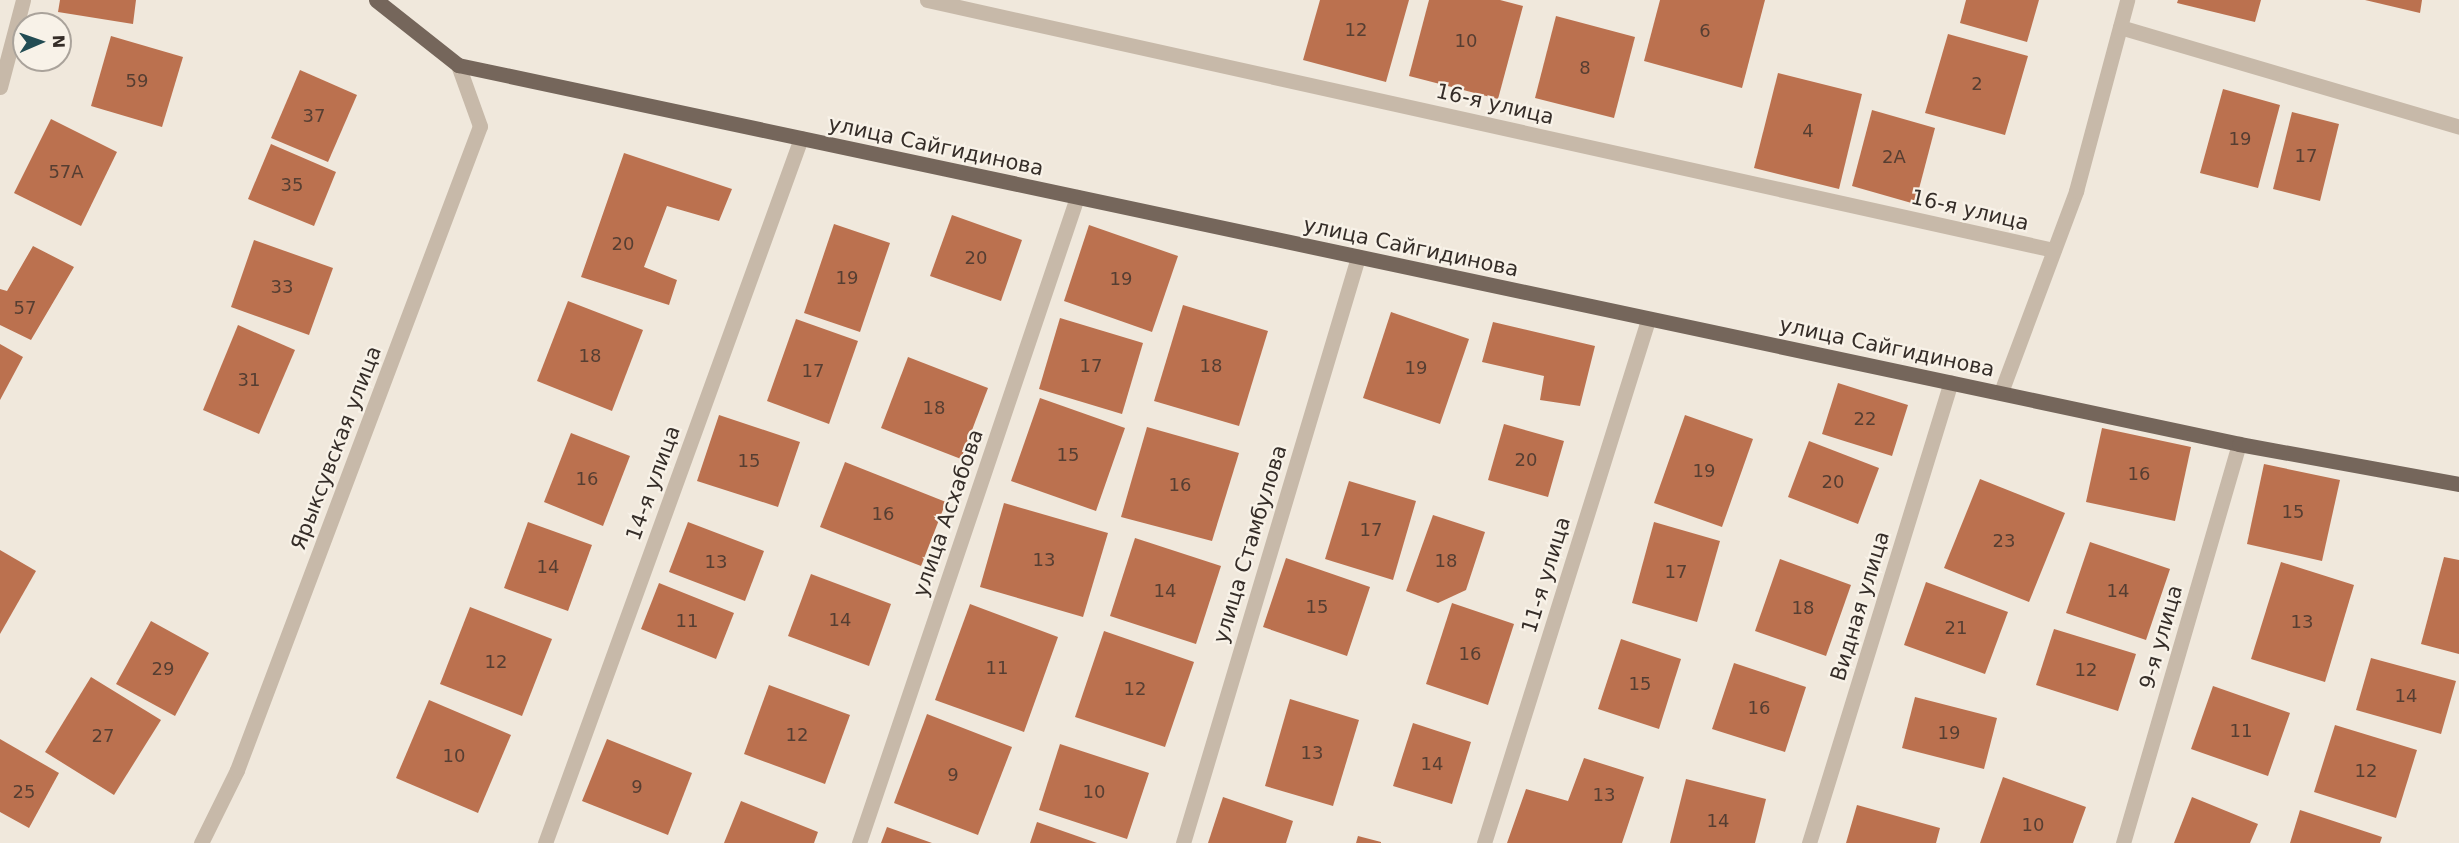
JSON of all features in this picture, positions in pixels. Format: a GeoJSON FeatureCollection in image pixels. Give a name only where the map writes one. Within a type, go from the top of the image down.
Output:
{"type":"FeatureCollection","features":[{"type":"Feature","properties":{"kind":"main road","name":"улица Сайгидинова"},"geometry":{"type":"LineString","coordinates":[[376,0],[458,65],[2239,444],[2459,484]]}},
{"type":"Feature","properties":{"kind":"street"},"geometry":{"type":"LineString","coordinates":[[0,87],[23,0]]}},
{"type":"Feature","properties":{"kind":"street","name":"16-я улица"},"geometry":{"type":"LineString","coordinates":[[927,0],[2054,250]]}},
{"type":"Feature","properties":{"kind":"street"},"geometry":{"type":"LineString","coordinates":[[2001,392],[2076,191],[2127,0]]}},
{"type":"Feature","properties":{"kind":"street"},"geometry":{"type":"LineString","coordinates":[[2120,27],[2459,127]]}},
{"type":"Feature","properties":{"kind":"street","name":"Ярыксувская улица"},"geometry":{"type":"LineString","coordinates":[[201,843],[237,770],[480,126],[458,65]]}},
{"type":"Feature","properties":{"kind":"street","name":"14-я улица"},"geometry":{"type":"LineString","coordinates":[[545,843],[801,138]]}},
{"type":"Feature","properties":{"kind":"street","name":"улица Асхабова"},"geometry":{"type":"LineString","coordinates":[[859,843],[1077,197]]}},
{"type":"Feature","properties":{"kind":"street","name":"улица Стамбулова"},"geometry":{"type":"LineString","coordinates":[[1183,843],[1358,257]]}},
{"type":"Feature","properties":{"kind":"street","name":"11-я улица"},"geometry":{"type":"LineString","coordinates":[[1484,843],[1648,320]]}},
{"type":"Feature","properties":{"kind":"street","name":"Видная улица"},"geometry":{"type":"LineString","coordinates":[[1809,843],[1950,382]]}},
{"type":"Feature","properties":{"kind":"street","name":"9-я улица"},"geometry":{"type":"LineString","coordinates":[[2123,843],[2239,444]]}},
{"type":"Feature","properties":{"kind":"building"},"geometry":{"type":"Polygon","coordinates":[[[60,0],[136,0],[133,24],[72,14],[72,12],[58,12],[60,0]]]}},
{"type":"Feature","properties":{"kind":"building"},"geometry":{"type":"Polygon","coordinates":[[[1320,0],[1409,0],[1386,82],[1303,60],[1320,0]]]}},
{"type":"Feature","properties":{"kind":"building"},"geometry":{"type":"Polygon","coordinates":[[[1429,0],[1500,0],[1523,6],[1498,99],[1409,76],[1429,0]]]}},
{"type":"Feature","properties":{"kind":"building"},"geometry":{"type":"Polygon","coordinates":[[[1660,0],[1765,0],[1742,88],[1644,61],[1660,0]]]}},
{"type":"Feature","properties":{"kind":"building"},"geometry":{"type":"Polygon","coordinates":[[[1966,0],[2039,0],[2027,42],[1960,23],[1966,0]]]}},
{"type":"Feature","properties":{"kind":"building"},"geometry":{"type":"Polygon","coordinates":[[[2178,0],[2261,0],[2255,22],[2177,3],[2178,0]]]}},
{"type":"Feature","properties":{"kind":"building"},"geometry":{"type":"Polygon","coordinates":[[[2365,0],[2422,0],[2420,13],[2365,0]]]}},
{"type":"Feature","properties":{"kind":"building"},"geometry":{"type":"Polygon","coordinates":[[[1556,16],[1635,37],[1614,118],[1535,98],[1556,16]]]}},
{"type":"Feature","properties":{"kind":"building"},"geometry":{"type":"Polygon","coordinates":[[[1948,34],[2028,56],[2005,135],[1925,113],[1948,34]]]}},
{"type":"Feature","properties":{"kind":"building"},"geometry":{"type":"Polygon","coordinates":[[[111,36],[183,57],[162,127],[91,106],[111,36]]]}},
{"type":"Feature","properties":{"kind":"building"},"geometry":{"type":"Polygon","coordinates":[[[300,70],[357,95],[328,162],[271,138],[300,70]]]}},
{"type":"Feature","properties":{"kind":"building"},"geometry":{"type":"Polygon","coordinates":[[[1778,73],[1862,94],[1839,189],[1754,168],[1778,73]]]}},
{"type":"Feature","properties":{"kind":"building"},"geometry":{"type":"Polygon","coordinates":[[[2223,89],[2280,105],[2258,188],[2200,173],[2223,89]]]}},
{"type":"Feature","properties":{"kind":"building"},"geometry":{"type":"Polygon","coordinates":[[[1872,110],[1935,128],[1915,204],[1852,186],[1872,110]]]}},
{"type":"Feature","properties":{"kind":"building"},"geometry":{"type":"Polygon","coordinates":[[[2292,112],[2339,124],[2320,201],[2273,189],[2292,112]]]}},
{"type":"Feature","properties":{"kind":"building"},"geometry":{"type":"Polygon","coordinates":[[[51,119],[117,152],[81,226],[14,193],[51,119]]]}},
{"type":"Feature","properties":{"kind":"building"},"geometry":{"type":"Polygon","coordinates":[[[271,144],[336,172],[314,226],[248,199],[271,144]]]}},
{"type":"Feature","properties":{"kind":"building"},"geometry":{"type":"Polygon","coordinates":[[[624,153],[732,189],[719,221],[667,206],[644,267],[677,280],[669,305],[581,277],[624,153]]]}},
{"type":"Feature","properties":{"kind":"building"},"geometry":{"type":"Polygon","coordinates":[[[952,215],[1022,240],[1001,301],[930,276],[952,215]]]}},
{"type":"Feature","properties":{"kind":"building"},"geometry":{"type":"Polygon","coordinates":[[[834,224],[890,243],[860,332],[804,313],[834,224]]]}},
{"type":"Feature","properties":{"kind":"building"},"geometry":{"type":"Polygon","coordinates":[[[1089,225],[1178,256],[1152,332],[1064,301],[1089,225]]]}},
{"type":"Feature","properties":{"kind":"building"},"geometry":{"type":"Polygon","coordinates":[[[254,240],[333,268],[309,335],[231,307],[254,240]]]}},
{"type":"Feature","properties":{"kind":"building"},"geometry":{"type":"Polygon","coordinates":[[[33,246],[74,267],[31,340],[0,325],[0,289],[7,291],[33,246]]]}},
{"type":"Feature","properties":{"kind":"building"},"geometry":{"type":"Polygon","coordinates":[[[568,301],[643,330],[612,411],[537,381],[568,301]]]}},
{"type":"Feature","properties":{"kind":"building"},"geometry":{"type":"Polygon","coordinates":[[[1183,305],[1268,331],[1239,426],[1154,401],[1183,305]]]}},
{"type":"Feature","properties":{"kind":"building"},"geometry":{"type":"Polygon","coordinates":[[[1391,312],[1469,339],[1440,424],[1363,398],[1391,312]]]}},
{"type":"Feature","properties":{"kind":"building"},"geometry":{"type":"Polygon","coordinates":[[[1060,318],[1143,343],[1122,414],[1039,389],[1060,318]]]}},
{"type":"Feature","properties":{"kind":"building"},"geometry":{"type":"Polygon","coordinates":[[[796,319],[858,341],[829,424],[767,401],[796,319]]]}},
{"type":"Feature","properties":{"kind":"building"},"geometry":{"type":"Polygon","coordinates":[[[1493,322],[1595,346],[1580,406],[1540,400],[1544,376],[1482,362],[1493,322]]]}},
{"type":"Feature","properties":{"kind":"building"},"geometry":{"type":"Polygon","coordinates":[[[238,325],[295,350],[259,434],[203,410],[238,325]]]}},
{"type":"Feature","properties":{"kind":"building"},"geometry":{"type":"Polygon","coordinates":[[[0,344],[23,357],[0,400],[0,344]]]}},
{"type":"Feature","properties":{"kind":"building"},"geometry":{"type":"Polygon","coordinates":[[[908,357],[988,388],[961,459],[881,428],[908,357]]]}},
{"type":"Feature","properties":{"kind":"building"},"geometry":{"type":"Polygon","coordinates":[[[1838,383],[1908,405],[1892,456],[1822,434],[1838,383]]]}},
{"type":"Feature","properties":{"kind":"building"},"geometry":{"type":"Polygon","coordinates":[[[1040,398],[1125,428],[1096,511],[1011,481],[1040,398]]]}},
{"type":"Feature","properties":{"kind":"building"},"geometry":{"type":"Polygon","coordinates":[[[719,415],[800,442],[778,507],[697,481],[719,415]]]}},
{"type":"Feature","properties":{"kind":"building"},"geometry":{"type":"Polygon","coordinates":[[[1685,415],[1753,439],[1722,527],[1654,503],[1685,415]]]}},
{"type":"Feature","properties":{"kind":"building"},"geometry":{"type":"Polygon","coordinates":[[[1504,424],[1564,441],[1548,497],[1488,480],[1504,424]]]}},
{"type":"Feature","properties":{"kind":"building"},"geometry":{"type":"Polygon","coordinates":[[[1147,427],[1239,453],[1212,541],[1121,517],[1147,427]]]}},
{"type":"Feature","properties":{"kind":"building"},"geometry":{"type":"Polygon","coordinates":[[[2102,428],[2191,447],[2175,521],[2086,502],[2102,428]]]}},
{"type":"Feature","properties":{"kind":"building"},"geometry":{"type":"Polygon","coordinates":[[[571,433],[630,456],[603,526],[544,502],[571,433]]]}},
{"type":"Feature","properties":{"kind":"building"},"geometry":{"type":"Polygon","coordinates":[[[1809,441],[1879,468],[1858,524],[1788,497],[1809,441]]]}},
{"type":"Feature","properties":{"kind":"building"},"geometry":{"type":"Polygon","coordinates":[[[845,462],[946,502],[921,566],[820,527],[845,462]]]}},
{"type":"Feature","properties":{"kind":"building"},"geometry":{"type":"Polygon","coordinates":[[[2264,464],[2340,480],[2322,561],[2247,544],[2264,464]]]}},
{"type":"Feature","properties":{"kind":"building"},"geometry":{"type":"Polygon","coordinates":[[[1980,479],[2065,513],[2029,602],[1944,568],[1980,479]]]}},
{"type":"Feature","properties":{"kind":"building"},"geometry":{"type":"Polygon","coordinates":[[[1349,481],[1416,501],[1393,580],[1325,559],[1349,481]]]}},
{"type":"Feature","properties":{"kind":"building"},"geometry":{"type":"Polygon","coordinates":[[[1004,503],[1108,533],[1083,617],[980,587],[1004,503]]]}},
{"type":"Feature","properties":{"kind":"building"},"geometry":{"type":"Polygon","coordinates":[[[1433,515],[1485,532],[1466,590],[1438,603],[1406,591],[1433,515]]]}},
{"type":"Feature","properties":{"kind":"building"},"geometry":{"type":"Polygon","coordinates":[[[528,522],[592,545],[568,611],[504,588],[528,522]]]}},
{"type":"Feature","properties":{"kind":"building"},"geometry":{"type":"Polygon","coordinates":[[[688,522],[764,551],[745,601],[669,572],[688,522]]]}},
{"type":"Feature","properties":{"kind":"building"},"geometry":{"type":"Polygon","coordinates":[[[1654,522],[1720,541],[1697,622],[1632,603],[1654,522]]]}},
{"type":"Feature","properties":{"kind":"building"},"geometry":{"type":"Polygon","coordinates":[[[1135,538],[1221,566],[1196,644],[1110,616],[1135,538]]]}},
{"type":"Feature","properties":{"kind":"building"},"geometry":{"type":"Polygon","coordinates":[[[2090,542],[2170,569],[2146,640],[2066,613],[2090,542]]]}},
{"type":"Feature","properties":{"kind":"building"},"geometry":{"type":"Polygon","coordinates":[[[0,550],[36,571],[0,634],[0,550]]]}},
{"type":"Feature","properties":{"kind":"building"},"geometry":{"type":"Polygon","coordinates":[[[2444,557],[2459,560],[2459,654],[2421,644],[2444,557]]]}},
{"type":"Feature","properties":{"kind":"building"},"geometry":{"type":"Polygon","coordinates":[[[1286,558],[1370,587],[1347,656],[1263,627],[1286,558]]]}},
{"type":"Feature","properties":{"kind":"building"},"geometry":{"type":"Polygon","coordinates":[[[1780,559],[1851,585],[1826,656],[1755,631],[1780,559]]]}},
{"type":"Feature","properties":{"kind":"building"},"geometry":{"type":"Polygon","coordinates":[[[2281,562],[2354,585],[2325,682],[2251,659],[2281,562]]]}},
{"type":"Feature","properties":{"kind":"building"},"geometry":{"type":"Polygon","coordinates":[[[811,574],[891,604],[869,666],[788,636],[811,574]]]}},
{"type":"Feature","properties":{"kind":"building"},"geometry":{"type":"Polygon","coordinates":[[[1926,582],[2008,612],[1985,674],[1904,645],[1926,582]]]}},
{"type":"Feature","properties":{"kind":"building"},"geometry":{"type":"Polygon","coordinates":[[[659,583],[734,613],[716,659],[641,629],[659,583]]]}},
{"type":"Feature","properties":{"kind":"building"},"geometry":{"type":"Polygon","coordinates":[[[1452,603],[1514,624],[1488,705],[1426,684],[1452,603]]]}},
{"type":"Feature","properties":{"kind":"building"},"geometry":{"type":"Polygon","coordinates":[[[970,604],[1058,637],[1024,732],[935,700],[970,604]]]}},
{"type":"Feature","properties":{"kind":"building"},"geometry":{"type":"Polygon","coordinates":[[[470,607],[552,639],[522,716],[440,684],[470,607]]]}},
{"type":"Feature","properties":{"kind":"building"},"geometry":{"type":"Polygon","coordinates":[[[151,621],[209,653],[175,716],[116,684],[151,621]]]}},
{"type":"Feature","properties":{"kind":"building"},"geometry":{"type":"Polygon","coordinates":[[[2054,629],[2136,654],[2118,711],[2036,685],[2054,629]]]}},
{"type":"Feature","properties":{"kind":"building"},"geometry":{"type":"Polygon","coordinates":[[[1104,631],[1194,662],[1165,747],[1075,717],[1104,631]]]}},
{"type":"Feature","properties":{"kind":"building"},"geometry":{"type":"Polygon","coordinates":[[[1621,639],[1681,659],[1659,729],[1598,709],[1621,639]]]}},
{"type":"Feature","properties":{"kind":"building"},"geometry":{"type":"Polygon","coordinates":[[[2371,658],[2456,681],[2441,734],[2356,710],[2371,658]]]}},
{"type":"Feature","properties":{"kind":"building"},"geometry":{"type":"Polygon","coordinates":[[[1734,663],[1806,687],[1785,752],[1712,729],[1734,663]]]}},
{"type":"Feature","properties":{"kind":"building"},"geometry":{"type":"Polygon","coordinates":[[[91,677],[161,720],[114,795],[45,752],[91,677]]]}},
{"type":"Feature","properties":{"kind":"building"},"geometry":{"type":"Polygon","coordinates":[[[769,685],[850,715],[825,784],[744,754],[769,685]]]}},
{"type":"Feature","properties":{"kind":"building"},"geometry":{"type":"Polygon","coordinates":[[[2213,686],[2290,713],[2268,776],[2191,749],[2213,686]]]}},
{"type":"Feature","properties":{"kind":"building"},"geometry":{"type":"Polygon","coordinates":[[[1915,697],[1997,718],[1984,769],[1902,748],[1915,697]]]}},
{"type":"Feature","properties":{"kind":"building"},"geometry":{"type":"Polygon","coordinates":[[[1290,699],[1359,720],[1333,806],[1265,786],[1290,699]]]}},
{"type":"Feature","properties":{"kind":"building"},"geometry":{"type":"Polygon","coordinates":[[[429,700],[511,735],[478,813],[396,778],[429,700]]]}},
{"type":"Feature","properties":{"kind":"building"},"geometry":{"type":"Polygon","coordinates":[[[927,714],[1012,747],[978,835],[894,803],[927,714]]]}},
{"type":"Feature","properties":{"kind":"building"},"geometry":{"type":"Polygon","coordinates":[[[1413,723],[1471,742],[1452,804],[1393,786],[1413,723]]]}},
{"type":"Feature","properties":{"kind":"building"},"geometry":{"type":"Polygon","coordinates":[[[2335,725],[2417,750],[2396,818],[2314,792],[2335,725]]]}},
{"type":"Feature","properties":{"kind":"building"},"geometry":{"type":"Polygon","coordinates":[[[0,739],[59,773],[29,828],[0,812],[0,739]]]}},
{"type":"Feature","properties":{"kind":"building"},"geometry":{"type":"Polygon","coordinates":[[[607,739],[692,773],[668,835],[582,801],[607,739]]]}},
{"type":"Feature","properties":{"kind":"building"},"geometry":{"type":"Polygon","coordinates":[[[1060,744],[1149,773],[1127,839],[1039,810],[1060,744]]]}},
{"type":"Feature","properties":{"kind":"building"},"geometry":{"type":"Polygon","coordinates":[[[1584,758],[1644,777],[1622,843],[1507,843],[1526,789],[1568,801],[1584,758]]]}},
{"type":"Feature","properties":{"kind":"building"},"geometry":{"type":"Polygon","coordinates":[[[2003,777],[2086,807],[2073,843],[1980,843],[2003,777]]]}},
{"type":"Feature","properties":{"kind":"building"},"geometry":{"type":"Polygon","coordinates":[[[1686,779],[1766,799],[1755,843],[1670,843],[1686,779]]]}},
{"type":"Feature","properties":{"kind":"building"},"geometry":{"type":"Polygon","coordinates":[[[1223,797],[1293,821],[1286,843],[1208,843],[1223,797]]]}},
{"type":"Feature","properties":{"kind":"building"},"geometry":{"type":"Polygon","coordinates":[[[2192,797],[2258,824],[2250,843],[2174,843],[2192,797]]]}},
{"type":"Feature","properties":{"kind":"building"},"geometry":{"type":"Polygon","coordinates":[[[741,801],[818,832],[814,843],[724,843],[741,801]]]}},
{"type":"Feature","properties":{"kind":"building"},"geometry":{"type":"Polygon","coordinates":[[[1857,805],[1940,828],[1936,843],[1846,843],[1857,805]]]}},
{"type":"Feature","properties":{"kind":"building"},"geometry":{"type":"Polygon","coordinates":[[[2300,810],[2382,837],[2380,843],[2290,843],[2300,810]]]}},
{"type":"Feature","properties":{"kind":"building"},"geometry":{"type":"Polygon","coordinates":[[[1037,822],[1097,843],[1030,843],[1037,822]]]}},
{"type":"Feature","properties":{"kind":"building"},"geometry":{"type":"Polygon","coordinates":[[[887,827],[932,843],[881,843],[887,827]]]}},
{"type":"Feature","properties":{"kind":"building"},"geometry":{"type":"Polygon","coordinates":[[[1358,836],[1381,842],[1381,843],[1356,843],[1358,836]]]}}]}
